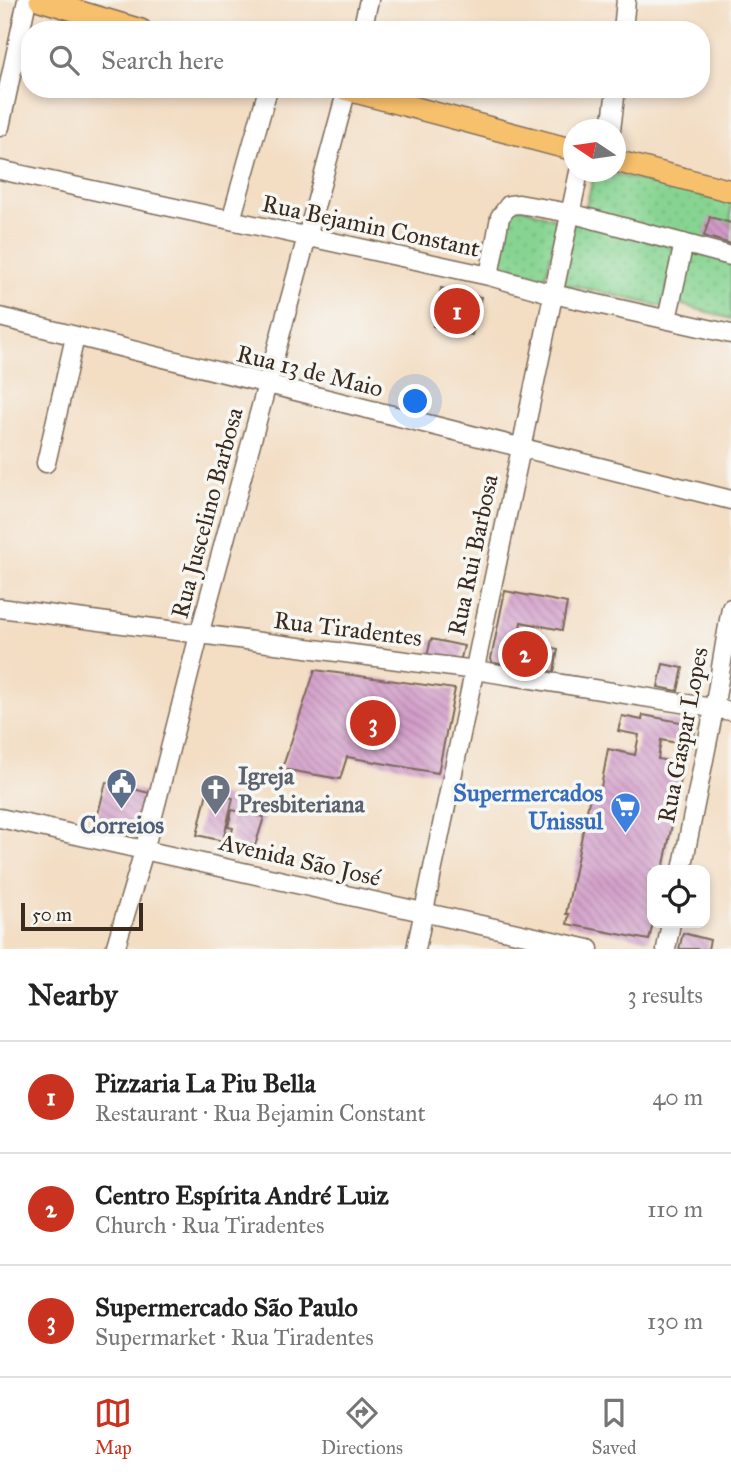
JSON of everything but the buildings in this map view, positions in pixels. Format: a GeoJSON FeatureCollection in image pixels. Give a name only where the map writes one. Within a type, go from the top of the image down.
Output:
{"type":"FeatureCollection","features":[{"type":"Feature","properties":{"kind":"main road"},"geometry":{"type":"LineString","coordinates":[[40,0],[111,21]]}},
{"type":"Feature","properties":{"kind":"main road"},"geometry":{"type":"LineString","coordinates":[[376,98],[563,147]]}},
{"type":"Feature","properties":{"kind":"main road"},"geometry":{"type":"LineString","coordinates":[[626,164],[731,191]]}},
{"type":"Feature","properties":{"kind":"street"},"geometry":{"type":"LineString","coordinates":[[23,21],[27,0]]}},
{"type":"Feature","properties":{"kind":"street"},"geometry":{"type":"LineString","coordinates":[[364,21],[369,0]]}},
{"type":"Feature","properties":{"kind":"street"},"geometry":{"type":"LineString","coordinates":[[623,21],[626,0]]}},
{"type":"Feature","properties":{"kind":"street"},"geometry":{"type":"LineString","coordinates":[[0,127],[21,28]]}},
{"type":"Feature","properties":{"kind":"street"},"geometry":{"type":"LineString","coordinates":[[230,220],[265,98]]}},
{"type":"Feature","properties":{"kind":"street","name":"Rua Juscelino Barbosa"},"geometry":{"type":"LineString","coordinates":[[115,949],[144,851],[199,635],[344,98]]}},
{"type":"Feature","properties":{"kind":"street"},"geometry":{"type":"LineString","coordinates":[[612,119],[615,98]]}},
{"type":"Feature","properties":{"kind":"street","name":"Rua Bejamin Constant"},"geometry":{"type":"LineString","coordinates":[[0,170],[489,276],[553,294],[731,334]]}},
{"type":"Feature","properties":{"kind":"street","name":"Rua Rui Barbosa"},"geometry":{"type":"LineString","coordinates":[[416,949],[577,182]]}},
{"type":"Feature","properties":{"kind":"street"},"geometry":{"type":"LineString","coordinates":[[489,276],[500,217],[509,205],[519,204],[570,214],[731,256]]}},
{"type":"Feature","properties":{"kind":"street"},"geometry":{"type":"LineString","coordinates":[[667,319],[684,243]]}},
{"type":"Feature","properties":{"kind":"street","name":"Rua 13 de Maio"},"geometry":{"type":"LineString","coordinates":[[0,317],[731,500]]}},
{"type":"Feature","properties":{"kind":"street"},"geometry":{"type":"LineString","coordinates":[[46,463],[75,337]]}},
{"type":"Feature","properties":{"kind":"street","name":"Rua Tiradentes"},"geometry":{"type":"LineString","coordinates":[[0,608],[474,670],[722,710]]}},
{"type":"Feature","properties":{"kind":"street","name":"Rua Gaspar Lopes"},"geometry":{"type":"LineString","coordinates":[[683,865],[722,710],[731,608]]}},
{"type":"Feature","properties":{"kind":"street","name":"Avenida São José"},"geometry":{"type":"LineString","coordinates":[[0,818],[589,949]]}},
{"type":"Feature","properties":{"kind":"street"},"geometry":{"type":"LineString","coordinates":[[666,949],[670,928]]}},
{"type":"Feature","properties":{"kind":"green space"},"geometry":{"type":"Polygon","coordinates":[[[626,177],[731,203],[731,252],[584,213],[592,182],[626,182],[626,177]]]}},
{"type":"Feature","properties":{"kind":"green space"},"geometry":{"type":"Polygon","coordinates":[[[512,208],[524,208],[560,221],[545,278],[499,264],[504,220],[512,208]]]}},
{"type":"Feature","properties":{"kind":"green space"},"geometry":{"type":"Polygon","coordinates":[[[574,221],[675,247],[664,307],[562,283],[574,221]]]}},
{"type":"Feature","properties":{"kind":"green space"},"geometry":{"type":"Polygon","coordinates":[[[689,249],[731,260],[731,319],[676,303],[689,249]]]}},
{"type":"Feature","properties":{"kind":"place","name":"Pizzaria La Piu Bella"},"geometry":{"type":"Point","coordinates":[457,311]}},
{"type":"Feature","properties":{"kind":"place","name":"Centro Espírita André Luiz"},"geometry":{"type":"Point","coordinates":[525,654]}},
{"type":"Feature","properties":{"kind":"place","name":"Supermercado São Paulo"},"geometry":{"type":"Point","coordinates":[373,723]}},
{"type":"Feature","properties":{"kind":"place","name":"Correios"},"geometry":{"type":"Point","coordinates":[122,810]}},
{"type":"Feature","properties":{"kind":"place","name":"Igreja Presbiteriana"},"geometry":{"type":"Point","coordinates":[215,817]}},
{"type":"Feature","properties":{"kind":"place","name":"Supermercados Unissul"},"geometry":{"type":"Point","coordinates":[626,834]}}]}
